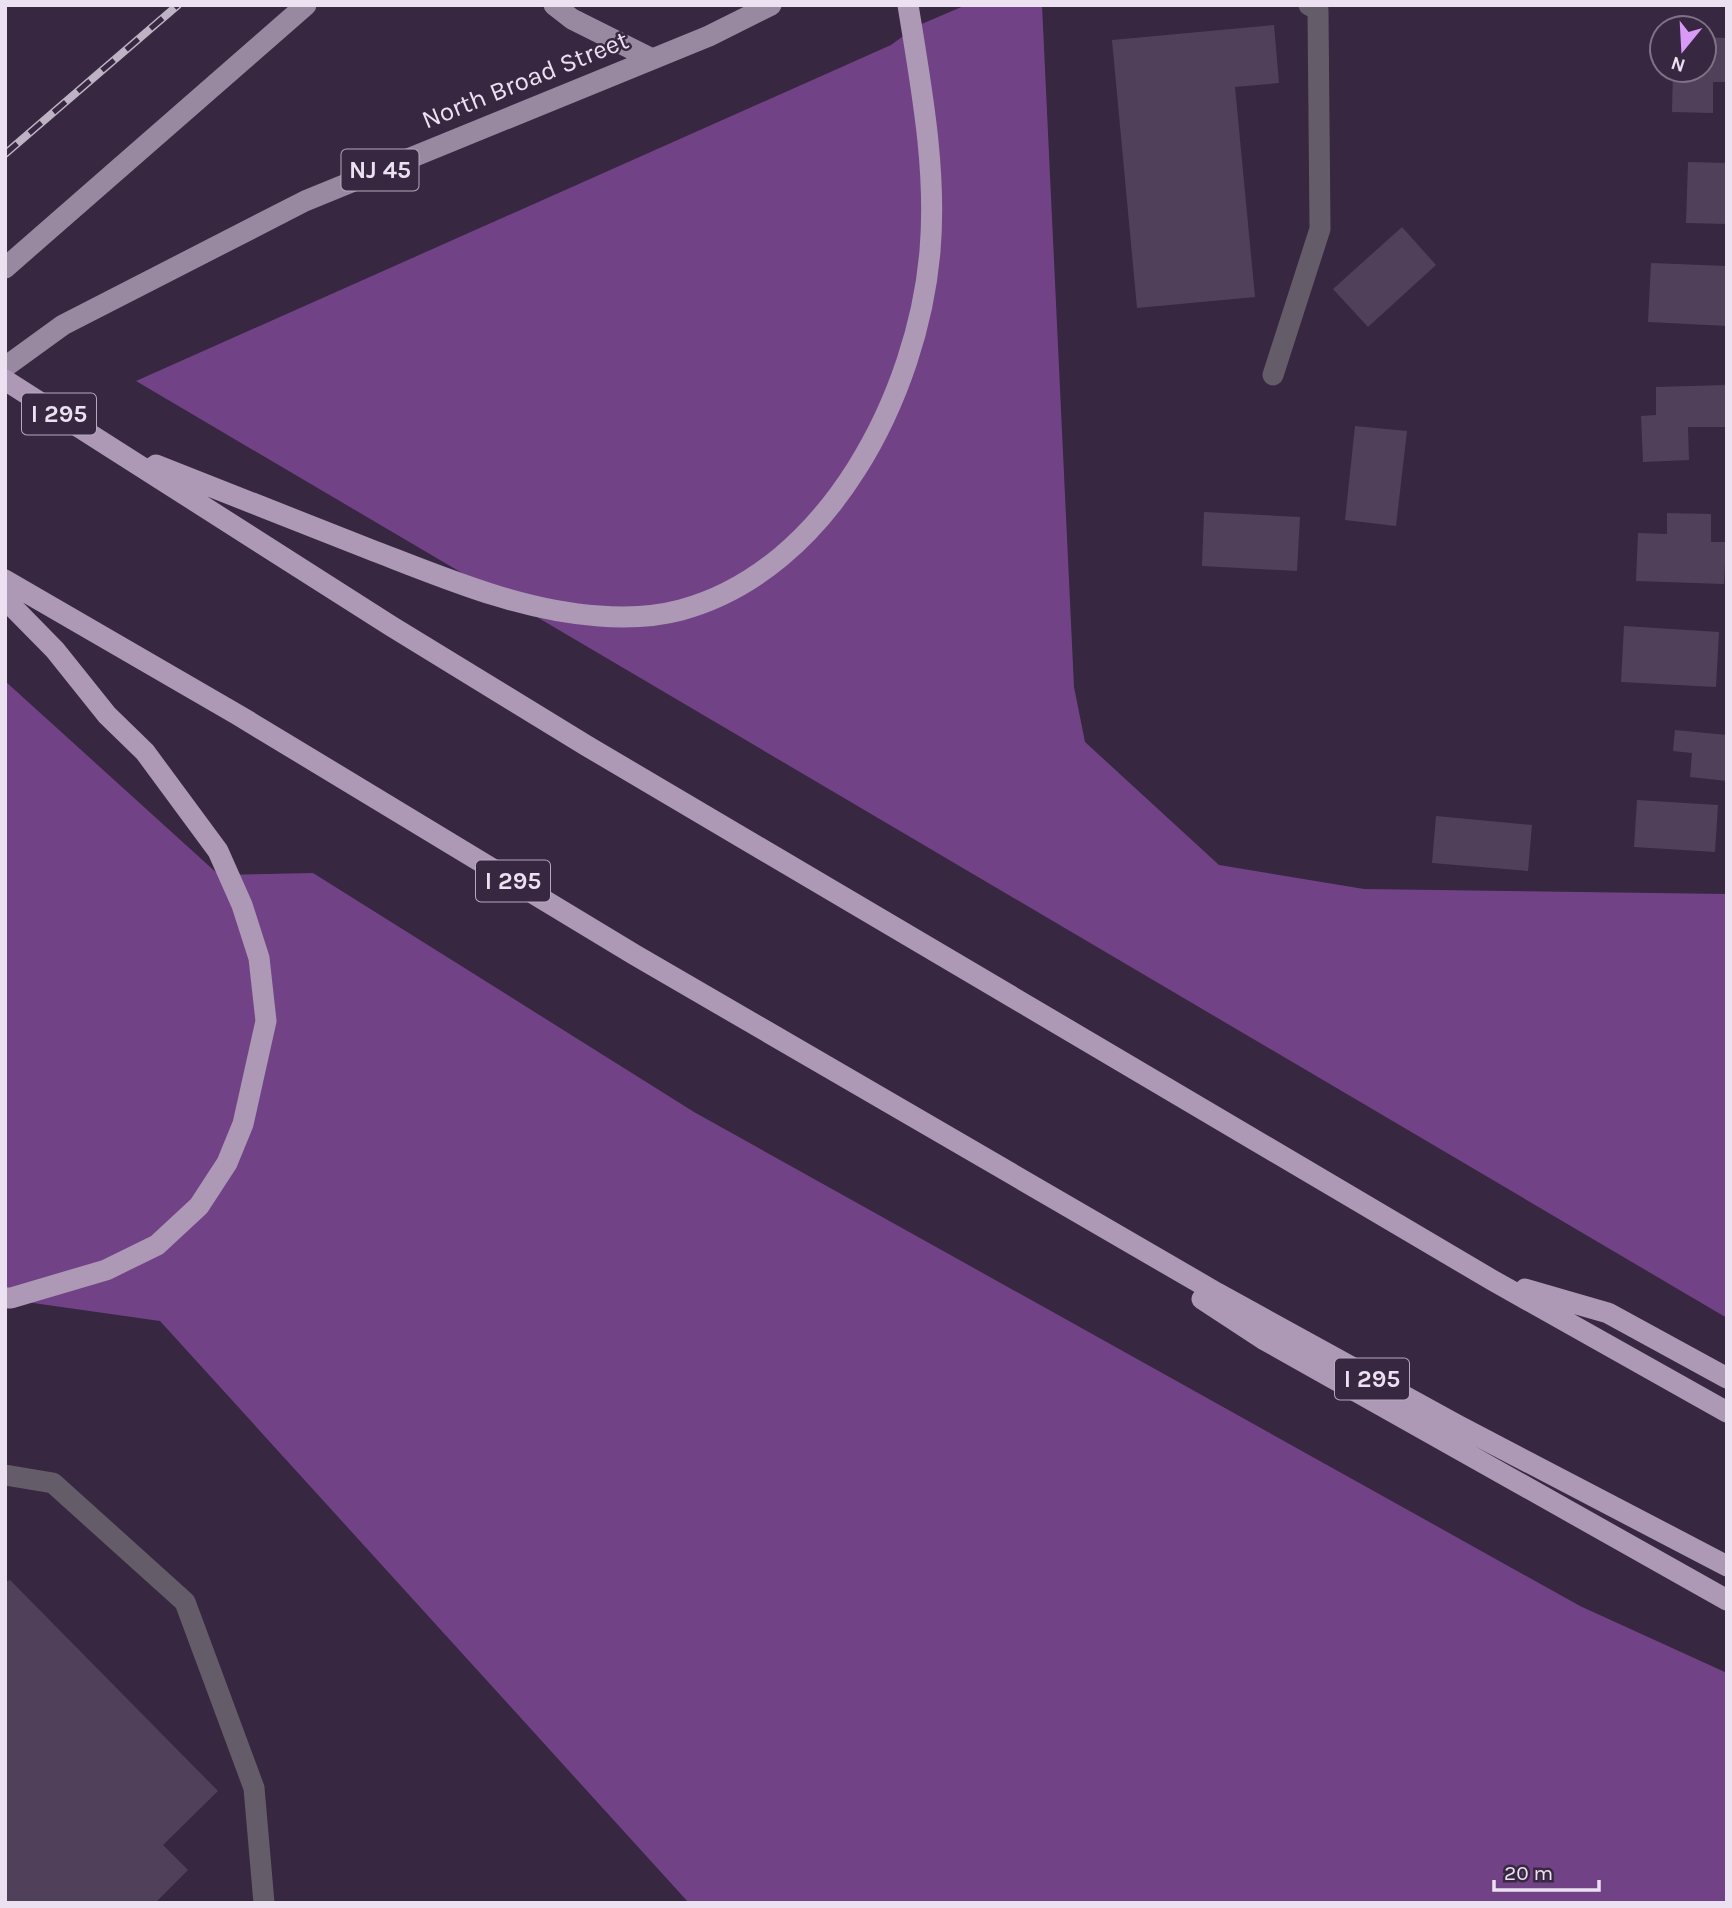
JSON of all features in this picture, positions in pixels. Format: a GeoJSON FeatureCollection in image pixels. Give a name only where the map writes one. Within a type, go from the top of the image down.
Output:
{"type":"FeatureCollection","features":[{"type":"Feature","properties":{"kind":"highway"},"geometry":{"type":"LineString","coordinates":[[112,447],[400,561],[466,585],[544,608],[595,616],[653,615],[679,611],[735,587],[779,557],[805,533],[850,480],[879,431],[905,370],[925,294],[931,246],[930,173],[908,5]]}},
{"type":"Feature","properties":{"kind":"highway","name":"I 295"},"geometry":{"type":"LineString","coordinates":[[5,380],[391,626],[587,746],[1492,1280],[1727,1412]]}},
{"type":"Feature","properties":{"kind":"highway","name":"I 295"},"geometry":{"type":"LineString","coordinates":[[5,580],[238,715],[635,955],[1217,1293],[1445,1419],[1727,1566]]}},
{"type":"Feature","properties":{"kind":"highway"},"geometry":{"type":"LineString","coordinates":[[5,599],[55,650],[107,715],[145,752],[218,850],[242,905],[259,958],[266,1021],[243,1124],[227,1163],[199,1206],[157,1245],[106,1270],[5,1298]]}},
{"type":"Feature","properties":{"kind":"highway"},"geometry":{"type":"LineString","coordinates":[[1022,1181],[1263,1339],[1727,1600]]}},
{"type":"Feature","properties":{"kind":"highway"},"geometry":{"type":"LineString","coordinates":[[1492,1280],[1608,1312],[1727,1378]]}},
{"type":"Feature","properties":{"kind":"main road"},"geometry":{"type":"LineString","coordinates":[[5,268],[306,5]]}},
{"type":"Feature","properties":{"kind":"main road"},"geometry":{"type":"LineString","coordinates":[[554,5],[572,19],[652,59]]}},
{"type":"Feature","properties":{"kind":"main road","name":"North Broad Street"},"geometry":{"type":"LineString","coordinates":[[5,367],[63,325],[305,201],[709,36],[771,5]]}},
{"type":"Feature","properties":{"kind":"lane"},"geometry":{"type":"LineString","coordinates":[[1273,375],[1320,229],[1318,10],[1309,5]]}},
{"type":"Feature","properties":{"kind":"lane"},"geometry":{"type":"LineString","coordinates":[[5,1475],[53,1483],[185,1602],[254,1788],[264,1903]]}},
{"type":"Feature","properties":{"kind":"shaded area"},"geometry":{"type":"Polygon","coordinates":[[[966,5],[1042,5],[1074,687],[1085,742],[1219,865],[1364,889],[1727,894],[1727,1318],[136,381],[891,45],[917,26],[966,5]]]}},
{"type":"Feature","properties":{"kind":"shaded area"},"geometry":{"type":"Polygon","coordinates":[[[5,681],[219,875],[313,873],[694,1112],[1580,1606],[1727,1673],[1727,1903],[689,1903],[160,1321],[5,1299],[5,681]]]}},
{"type":"Feature","properties":{"kind":"building"},"geometry":{"type":"Polygon","coordinates":[[[1274,25],[1279,83],[1235,87],[1255,297],[1137,308],[1112,40],[1274,25]]]}},
{"type":"Feature","properties":{"kind":"building"},"geometry":{"type":"Polygon","coordinates":[[[1718,38],[1727,38],[1727,82],[1718,82],[1718,38]]]}},
{"type":"Feature","properties":{"kind":"building"},"geometry":{"type":"Polygon","coordinates":[[[1673,84],[1713,84],[1713,113],[1672,112],[1673,84]]]}},
{"type":"Feature","properties":{"kind":"building"},"geometry":{"type":"Polygon","coordinates":[[[1688,162],[1727,163],[1727,224],[1686,223],[1688,162]]]}},
{"type":"Feature","properties":{"kind":"building"},"geometry":{"type":"Polygon","coordinates":[[[1402,227],[1436,265],[1368,327],[1333,289],[1402,227]]]}},
{"type":"Feature","properties":{"kind":"building"},"geometry":{"type":"Polygon","coordinates":[[[1651,263],[1727,266],[1727,326],[1648,322],[1651,263]]]}},
{"type":"Feature","properties":{"kind":"building"},"geometry":{"type":"Polygon","coordinates":[[[1727,385],[1727,427],[1688,427],[1689,460],[1643,462],[1641,416],[1656,415],[1656,387],[1727,385]]]}},
{"type":"Feature","properties":{"kind":"building"},"geometry":{"type":"Polygon","coordinates":[[[1355,426],[1407,431],[1396,526],[1345,520],[1355,426]]]}},
{"type":"Feature","properties":{"kind":"building"},"geometry":{"type":"Polygon","coordinates":[[[1204,512],[1300,517],[1297,571],[1202,566],[1204,512]]]}},
{"type":"Feature","properties":{"kind":"building"},"geometry":{"type":"Polygon","coordinates":[[[1667,513],[1711,514],[1711,542],[1726,542],[1724,584],[1636,581],[1638,533],[1667,534],[1667,513]]]}},
{"type":"Feature","properties":{"kind":"building"},"geometry":{"type":"Polygon","coordinates":[[[1624,626],[1719,632],[1716,687],[1621,682],[1624,626]]]}},
{"type":"Feature","properties":{"kind":"building"},"geometry":{"type":"Polygon","coordinates":[[[1675,730],[1727,735],[1727,781],[1690,777],[1692,753],[1673,751],[1675,730]]]}},
{"type":"Feature","properties":{"kind":"building"},"geometry":{"type":"Polygon","coordinates":[[[1637,800],[1718,805],[1715,852],[1634,847],[1637,800]]]}},
{"type":"Feature","properties":{"kind":"building"},"geometry":{"type":"Polygon","coordinates":[[[1436,816],[1532,825],[1528,871],[1432,863],[1436,816]]]}},
{"type":"Feature","properties":{"kind":"building"},"geometry":{"type":"Polygon","coordinates":[[[10,1580],[218,1791],[163,1845],[188,1870],[155,1903],[5,1903],[5,1582],[10,1580]]]}},
{"type":"Feature","properties":{"kind":"railway"},"geometry":{"type":"LineString","coordinates":[[5,154],[178,5]]}}]}
